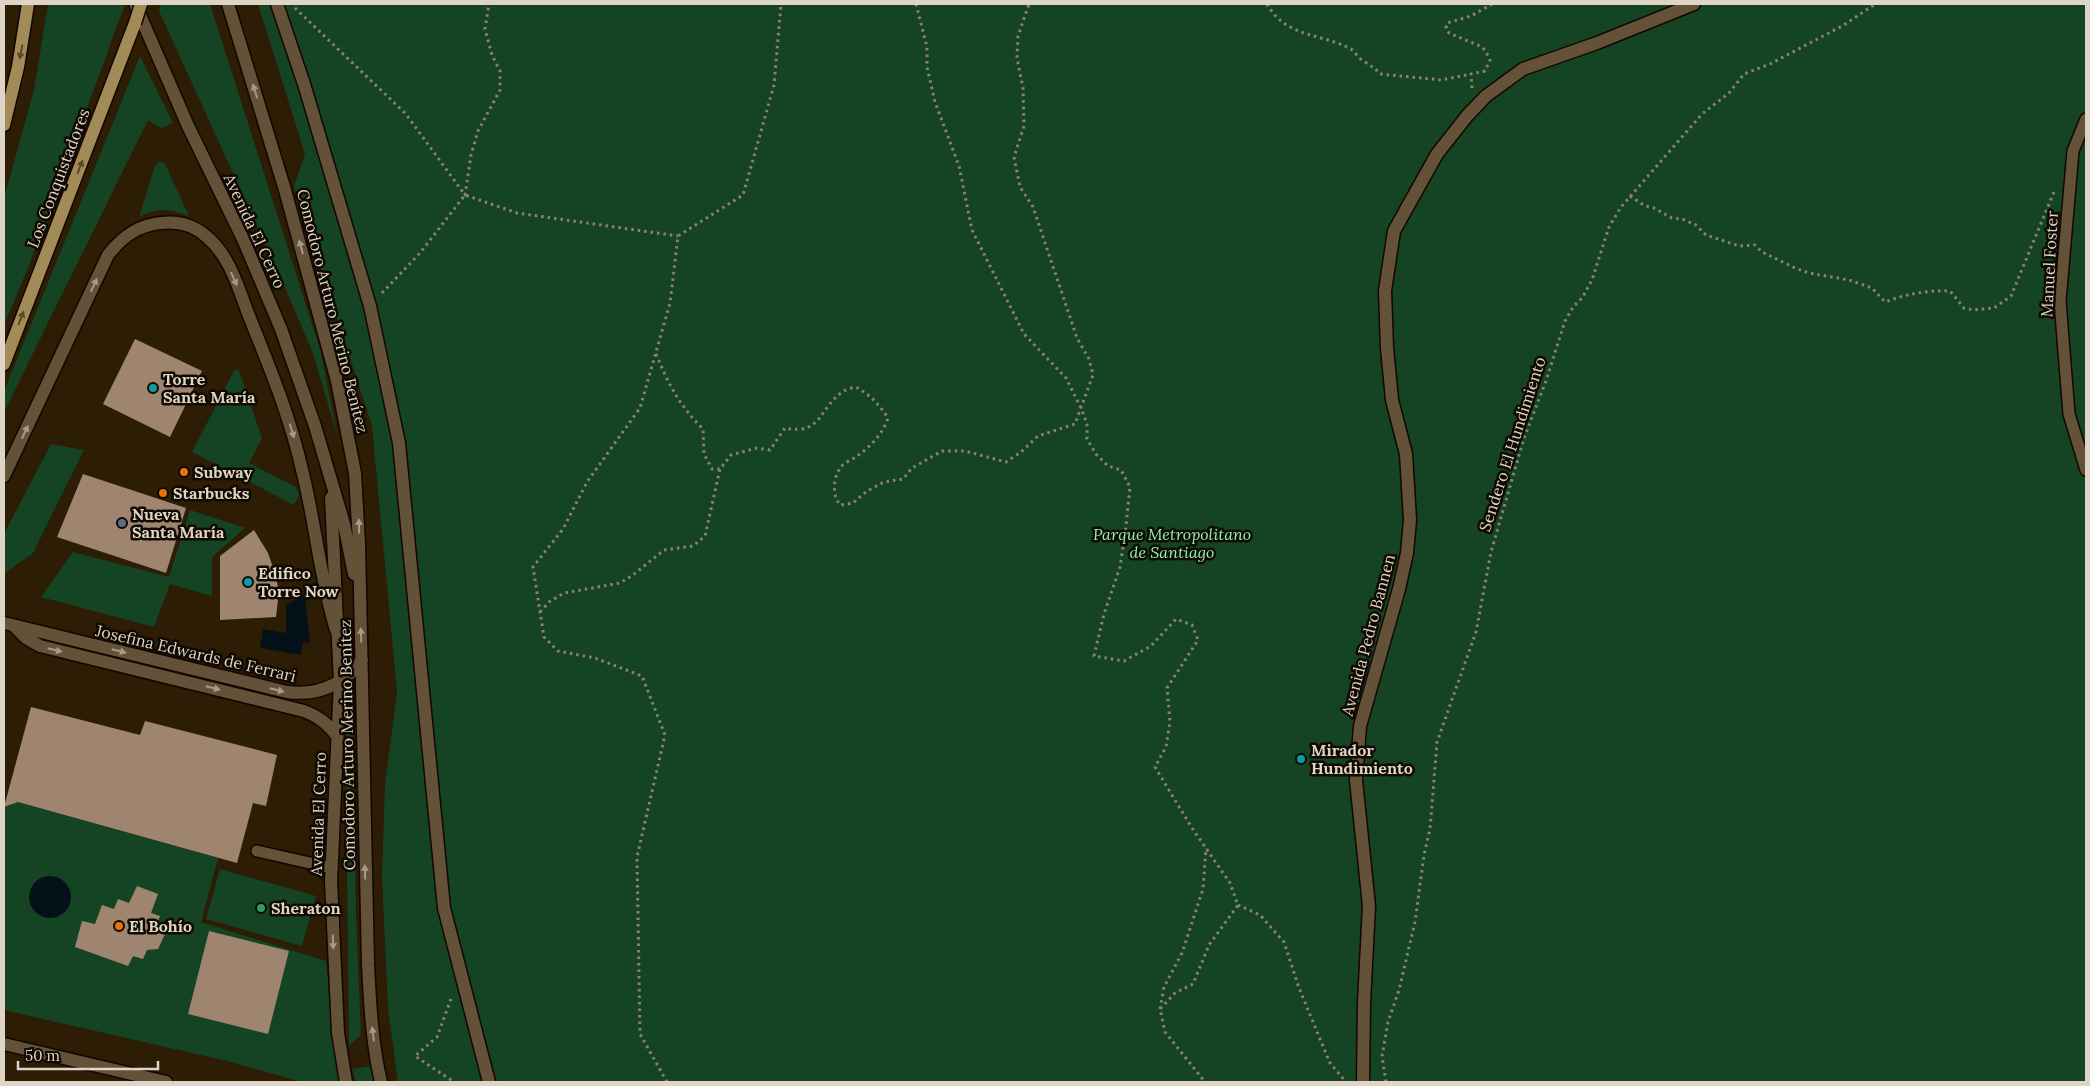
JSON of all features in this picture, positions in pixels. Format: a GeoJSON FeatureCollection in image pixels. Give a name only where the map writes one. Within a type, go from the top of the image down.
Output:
{"type":"FeatureCollection","features":[{"type":"Feature","properties":{"kind":"main road"},"geometry":{"type":"LineString","coordinates":[[4,125],[18,67],[28,4]]}},
{"type":"Feature","properties":{"kind":"main road","name":"Los Conquistadores"},"geometry":{"type":"LineString","coordinates":[[4,364],[141,4]]}},
{"type":"Feature","properties":{"kind":"street","name":"Avenida El Cerro"},"geometry":{"type":"LineString","coordinates":[[135,4],[188,126],[247,248],[281,328],[312,417],[344,524],[360,610]]}},
{"type":"Feature","properties":{"kind":"street","name":"Comodoro Arturo Merino Benítez"},"geometry":{"type":"LineString","coordinates":[[228,4],[285,190],[337,381],[356,481],[362,660],[368,964],[376,1062],[381,1082]]}},
{"type":"Feature","properties":{"kind":"street"},"geometry":{"type":"LineString","coordinates":[[277,4],[304,84],[370,306],[399,444],[444,908],[489,1082]]}},
{"type":"Feature","properties":{"kind":"street","name":"Avenida Pedro Bannen"},"geometry":{"type":"LineString","coordinates":[[1363,1082],[1364,1002],[1369,906],[1356,780],[1360,726],[1399,589],[1407,553],[1410,520],[1406,454],[1392,400],[1387,348],[1385,291],[1394,230],[1437,154],[1467,116],[1486,96],[1522,69],[1597,43],[1694,4]]}},
{"type":"Feature","properties":{"kind":"street","name":"Avenida El Cerro"},"geometry":{"type":"LineString","coordinates":[[4,476],[108,255],[115,246],[134,231],[145,226],[166,223],[188,225],[199,230],[209,238],[234,276],[288,416],[304,476],[328,607],[338,637]]}},
{"type":"Feature","properties":{"kind":"street","name":"Avenida El Cerro"},"geometry":{"type":"LineString","coordinates":[[329,478],[340,682],[332,868],[338,1032],[346,1082]]}},
{"type":"Feature","properties":{"kind":"street","name":"Josefina Edwards de Ferrari"},"geometry":{"type":"LineString","coordinates":[[9,625],[287,692],[315,693],[328,688],[340,682],[362,660]]}},
{"type":"Feature","properties":{"kind":"street","name":"Josefina Edwards de Ferrari"},"geometry":{"type":"LineString","coordinates":[[9,625],[40,646],[304,711],[318,716],[328,724],[337,736]]}},
{"type":"Feature","properties":{"kind":"street"},"geometry":{"type":"LineString","coordinates":[[4,1044],[166,1082]]}},
{"type":"Feature","properties":{"kind":"lane","name":"Manuel Foster"},"geometry":{"type":"LineString","coordinates":[[2086,120],[2073,151],[2060,301],[2069,414],[2086,470]]}},
{"type":"Feature","properties":{"kind":"lane"},"geometry":{"type":"LineString","coordinates":[[257,851],[332,868]]}},
{"type":"Feature","properties":{"kind":"path"},"geometry":{"type":"LineString","coordinates":[[291,4],[406,114],[465,195],[517,213],[678,236],[743,195],[774,86],[781,4]]}},
{"type":"Feature","properties":{"kind":"path"},"geometry":{"type":"LineString","coordinates":[[370,306],[420,253],[465,195],[478,130],[500,90],[500,71],[492,55],[485,30],[489,4]]}},
{"type":"Feature","properties":{"kind":"path"},"geometry":{"type":"LineString","coordinates":[[916,4],[927,47],[927,67],[935,102],[959,166],[972,230],[1024,334],[1066,378],[1082,410],[1087,424],[1087,439],[1096,454],[1108,466],[1121,470],[1130,487],[1120,567],[1104,614],[1094,656],[1124,661],[1151,646],[1176,619],[1192,625],[1198,640],[1168,688],[1170,722],[1166,747],[1155,767],[1230,883],[1238,905],[1260,915],[1284,942],[1299,988],[1330,1063],[1346,1082]]}},
{"type":"Feature","properties":{"kind":"path"},"geometry":{"type":"LineString","coordinates":[[540,612],[548,602],[564,594],[620,583],[633,576],[664,550],[693,546],[705,536],[720,469],[731,455],[757,448],[770,450],[785,428],[796,430],[811,427],[844,391],[856,387],[880,404],[888,418],[885,429],[870,446],[840,466],[834,485],[835,497],[840,505],[853,503],[867,491],[884,482],[903,479],[912,468],[942,451],[965,451],[1006,462],[1021,452],[1038,436],[1076,424],[1093,376],[1089,359],[1077,338],[1033,206],[1020,186],[1014,157],[1024,126],[1024,88],[1017,58],[1018,36],[1029,4]]}},
{"type":"Feature","properties":{"kind":"path"},"geometry":{"type":"LineString","coordinates":[[1267,4],[1273,14],[1286,25],[1310,37],[1334,42],[1351,50],[1363,62],[1373,66],[1380,74],[1441,80],[1486,71],[1490,60],[1485,50],[1449,33],[1446,23],[1471,16],[1492,4]]}},
{"type":"Feature","properties":{"kind":"path","name":"Sendero El Hundimiento"},"geometry":{"type":"LineString","coordinates":[[1386,1082],[1382,1056],[1388,1022],[1399,990],[1415,922],[1424,855],[1430,829],[1437,742],[1476,632],[1491,552],[1524,438],[1546,381],[1565,320],[1572,307],[1582,298],[1592,280],[1609,226],[1630,196],[1702,114],[1729,93],[1744,74],[1770,64],[1844,25],[1875,4]]}},
{"type":"Feature","properties":{"kind":"path"},"geometry":{"type":"LineString","coordinates":[[1466,94],[1473,87],[1471,74]]}},
{"type":"Feature","properties":{"kind":"path"},"geometry":{"type":"LineString","coordinates":[[1630,196],[1645,206],[1654,208],[1672,218],[1682,219],[1696,225],[1706,235],[1739,246],[1755,245],[1762,252],[1795,268],[1809,273],[1848,280],[1872,288],[1884,302],[1933,290],[1950,291],[1964,308],[1973,310],[1994,308],[2011,296],[2056,189]]}},
{"type":"Feature","properties":{"kind":"path"},"geometry":{"type":"LineString","coordinates":[[667,1082],[640,1034],[637,857],[665,735],[642,676],[594,658],[558,651],[544,637],[533,567],[563,529],[587,482],[640,408],[670,304],[678,236]]}},
{"type":"Feature","properties":{"kind":"path"},"geometry":{"type":"LineString","coordinates":[[656,353],[670,388],[690,416],[703,429],[704,454],[712,469],[720,469]]}},
{"type":"Feature","properties":{"kind":"path"},"geometry":{"type":"LineString","coordinates":[[1205,1082],[1165,1032],[1160,1010],[1164,987],[1182,953],[1203,889],[1206,848]]}},
{"type":"Feature","properties":{"kind":"path"},"geometry":{"type":"LineString","coordinates":[[1160,1010],[1175,993],[1193,984],[1209,945],[1238,905]]}},
{"type":"Feature","properties":{"kind":"path"},"geometry":{"type":"LineString","coordinates":[[452,994],[437,1037],[415,1056],[454,1082]]}},
{"type":"Feature","properties":{"kind":"green space"},"geometry":{"type":"Polygon","coordinates":[[[48,4],[123,4],[124,7],[33,255],[4,326],[4,198],[34,90],[48,4]]]}},
{"type":"Feature","properties":{"kind":"green space"},"geometry":{"type":"Polygon","coordinates":[[[160,4],[210,4],[320,349],[338,438],[313,353],[281,278],[159,11],[160,4]]]}},
{"type":"Feature","properties":{"kind":"green space","name":"Parque Metropolitano de Santiago"},"geometry":{"type":"Polygon","coordinates":[[[258,4],[2086,4],[2086,1082],[398,1082],[388,1009],[382,876],[385,784],[397,692],[372,426],[294,186],[305,154],[258,4]]]}},
{"type":"Feature","properties":{"kind":"green space"},"geometry":{"type":"Polygon","coordinates":[[[140,56],[173,123],[161,128],[148,120],[4,412],[4,391],[140,56]]]}},
{"type":"Feature","properties":{"kind":"green space"},"geometry":{"type":"Polygon","coordinates":[[[160,161],[165,164],[189,216],[158,210],[139,217],[155,166],[160,161]]]}},
{"type":"Feature","properties":{"kind":"green space"},"geometry":{"type":"Polygon","coordinates":[[[235,369],[239,371],[262,438],[249,463],[296,487],[299,495],[294,505],[192,452],[235,369]]]}},
{"type":"Feature","properties":{"kind":"green space"},"geometry":{"type":"Polygon","coordinates":[[[51,444],[84,450],[33,553],[4,574],[4,534],[51,444]]]}},
{"type":"Feature","properties":{"kind":"green space"},"geometry":{"type":"Polygon","coordinates":[[[190,510],[245,528],[212,557],[212,596],[170,584],[154,627],[41,597],[73,552],[169,577],[190,510]]]}},
{"type":"Feature","properties":{"kind":"green space"},"geometry":{"type":"Polygon","coordinates":[[[352,687],[356,914],[361,1035],[349,1046],[345,688],[352,687]]]}},
{"type":"Feature","properties":{"kind":"green space"},"geometry":{"type":"Polygon","coordinates":[[[18,802],[218,858],[201,922],[326,961],[339,1082],[302,1082],[227,1061],[4,1010],[4,807],[18,802]]]}},
{"type":"Feature","properties":{"kind":"green space","name":"Sheraton"},"geometry":{"type":"Polygon","coordinates":[[[220,869],[316,896],[302,946],[206,919],[220,869]]]}},
{"type":"Feature","properties":{"kind":"green space"},"geometry":{"type":"Polygon","coordinates":[[[371,1066],[374,1082],[356,1082],[352,1069],[371,1066]]]}},
{"type":"Feature","properties":{"kind":"shaded area"},"geometry":{"type":"Polygon","coordinates":[[[305,595],[310,642],[303,643],[301,655],[260,648],[263,629],[286,633],[286,605],[305,595]]]}},
{"type":"Feature","properties":{"kind":"shaded area"},"geometry":{"type":"Polygon","coordinates":[[[50,876],[65,882],[71,897],[65,912],[50,918],[35,912],[29,897],[35,882],[50,876]]]}},
{"type":"Feature","properties":{"kind":"building","name":"Torre Santa María"},"geometry":{"type":"Polygon","coordinates":[[[135,339],[202,371],[170,437],[103,404],[135,339]]]}},
{"type":"Feature","properties":{"kind":"building","name":"Nueva Santa María"},"geometry":{"type":"Polygon","coordinates":[[[83,474],[186,508],[166,573],[57,537],[83,474]]]}},
{"type":"Feature","properties":{"kind":"building","name":"Edifico Torre Now"},"geometry":{"type":"Polygon","coordinates":[[[254,530],[268,553],[275,573],[279,591],[276,617],[220,620],[220,556],[254,530]]]}},
{"type":"Feature","properties":{"kind":"building"},"geometry":{"type":"Polygon","coordinates":[[[31,707],[140,735],[145,721],[277,755],[266,806],[253,803],[237,863],[18,802],[4,807],[31,707]]]}},
{"type":"Feature","properties":{"kind":"building","name":"El Bohío"},"geometry":{"type":"Polygon","coordinates":[[[137,886],[158,894],[151,913],[160,916],[156,928],[166,932],[158,949],[147,950],[143,959],[133,956],[128,966],[75,947],[82,921],[95,924],[102,905],[114,909],[118,899],[129,903],[137,886]]]}},
{"type":"Feature","properties":{"kind":"building"},"geometry":{"type":"Polygon","coordinates":[[[209,931],[289,951],[268,1034],[188,1014],[209,931]]]}},
{"type":"Feature","properties":{"kind":"place","name":"Torre Santa María"},"geometry":{"type":"Point","coordinates":[153,388]}},
{"type":"Feature","properties":{"kind":"place","name":"Subway"},"geometry":{"type":"Point","coordinates":[184,472]}},
{"type":"Feature","properties":{"kind":"place","name":"Starbucks"},"geometry":{"type":"Point","coordinates":[163,493]}},
{"type":"Feature","properties":{"kind":"place","name":"Nueva Santa María"},"geometry":{"type":"Point","coordinates":[122,523]}},
{"type":"Feature","properties":{"kind":"place","name":"Edifico Torre Now"},"geometry":{"type":"Point","coordinates":[248,582]}},
{"type":"Feature","properties":{"kind":"place","name":"Mirador Hundimiento"},"geometry":{"type":"Point","coordinates":[1301,759]}},
{"type":"Feature","properties":{"kind":"place","name":"Sheraton"},"geometry":{"type":"Point","coordinates":[261,908]}},
{"type":"Feature","properties":{"kind":"place","name":"El Bohío"},"geometry":{"type":"Point","coordinates":[119,926]}}]}
